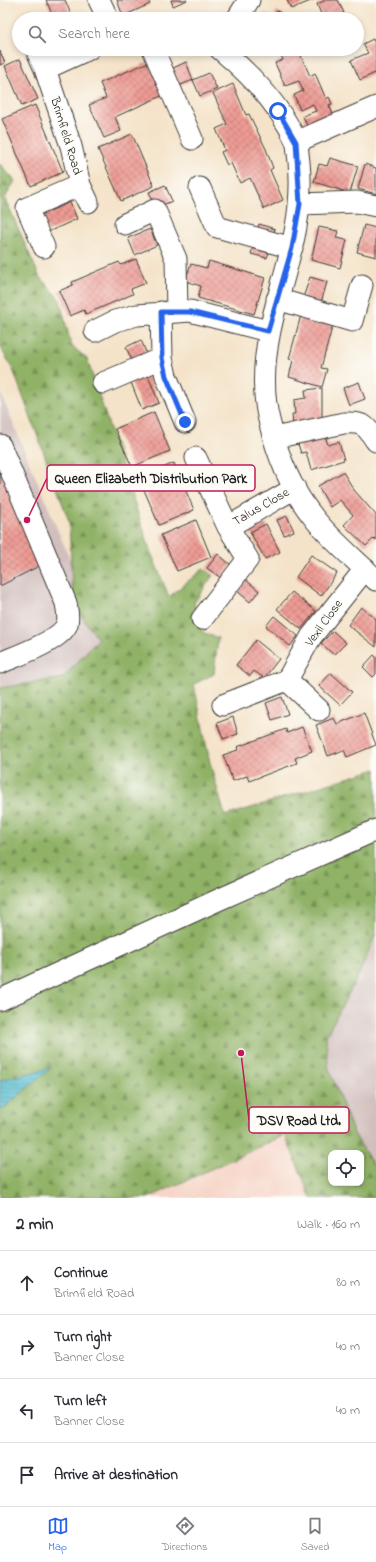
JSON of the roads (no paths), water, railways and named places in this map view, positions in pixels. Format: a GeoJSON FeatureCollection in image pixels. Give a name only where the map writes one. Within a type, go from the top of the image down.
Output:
{"type":"FeatureCollection","features":[{"type":"Feature","properties":{"kind":"street"},"geometry":{"type":"LineString","coordinates":[[99,0],[105,12]]}},
{"type":"Feature","properties":{"kind":"street"},"geometry":{"type":"LineString","coordinates":[[241,12],[249,0]]}},
{"type":"Feature","properties":{"kind":"street","name":"Brimfield Road"},"geometry":{"type":"LineString","coordinates":[[39,56],[45,69],[84,194],[27,208],[44,247]]}},
{"type":"Feature","properties":{"kind":"street"},"geometry":{"type":"LineString","coordinates":[[45,69],[74,56]]}},
{"type":"Feature","properties":{"kind":"street"},"geometry":{"type":"LineString","coordinates":[[156,56],[192,139]]}},
{"type":"Feature","properties":{"kind":"street"},"geometry":{"type":"LineString","coordinates":[[228,56],[246,71],[278,111],[296,142],[300,204],[292,248],[268,331],[265,358],[265,387],[268,418],[278,451],[295,488],[314,518],[371,574]]}},
{"type":"Feature","properties":{"kind":"street"},"geometry":{"type":"LineString","coordinates":[[296,142],[376,107]]}},
{"type":"Feature","properties":{"kind":"street"},"geometry":{"type":"LineString","coordinates":[[200,188],[217,227],[292,248]]}},
{"type":"Feature","properties":{"kind":"street"},"geometry":{"type":"LineString","coordinates":[[300,204],[357,202],[376,206]]}},
{"type":"Feature","properties":{"kind":"street"},"geometry":{"type":"LineString","coordinates":[[125,224],[155,210],[176,259],[162,358],[166,376],[185,422]]}},
{"type":"Feature","properties":{"kind":"street"},"geometry":{"type":"LineString","coordinates":[[278,299],[352,320],[362,285]]}},
{"type":"Feature","properties":{"kind":"street"},"geometry":{"type":"LineString","coordinates":[[95,331],[115,321],[138,314],[190,312],[268,331]]}},
{"type":"Feature","properties":{"kind":"street"},"geometry":{"type":"LineString","coordinates":[[102,383],[162,358]]}},
{"type":"Feature","properties":{"kind":"street"},"geometry":{"type":"LineString","coordinates":[[274,438],[355,422],[364,425],[376,441]]}},
{"type":"Feature","properties":{"kind":"street"},"geometry":{"type":"LineString","coordinates":[[0,445],[66,603],[68,614],[67,625],[63,632],[53,639],[0,663]]}},
{"type":"Feature","properties":{"kind":"street","name":"Talus Close"},"geometry":{"type":"LineString","coordinates":[[196,458],[228,527],[248,559],[202,619]]}},
{"type":"Feature","properties":{"kind":"street","name":"Talus Close"},"geometry":{"type":"LineString","coordinates":[[228,527],[295,488]]}},
{"type":"Feature","properties":{"kind":"street","name":"Vexil Close"},"geometry":{"type":"LineString","coordinates":[[286,680],[311,637],[371,574]]}},
{"type":"Feature","properties":{"kind":"street"},"geometry":{"type":"LineString","coordinates":[[223,705],[286,680],[319,710]]}},
{"type":"Feature","properties":{"kind":"street"},"geometry":{"type":"LineString","coordinates":[[0,1000],[218,900],[376,830]]}},
{"type":"Feature","properties":{"kind":"water"},"geometry":{"type":"Polygon","coordinates":[[[51,1068],[0,1111],[0,1080],[51,1068]]]}},
{"type":"Feature","properties":{"kind":"place","name":"Queen Elizabeth Distribution Park"},"geometry":{"type":"Point","coordinates":[27,520]}},
{"type":"Feature","properties":{"kind":"place","name":"DSV Road Ltd."},"geometry":{"type":"Point","coordinates":[241,1053]}}]}
